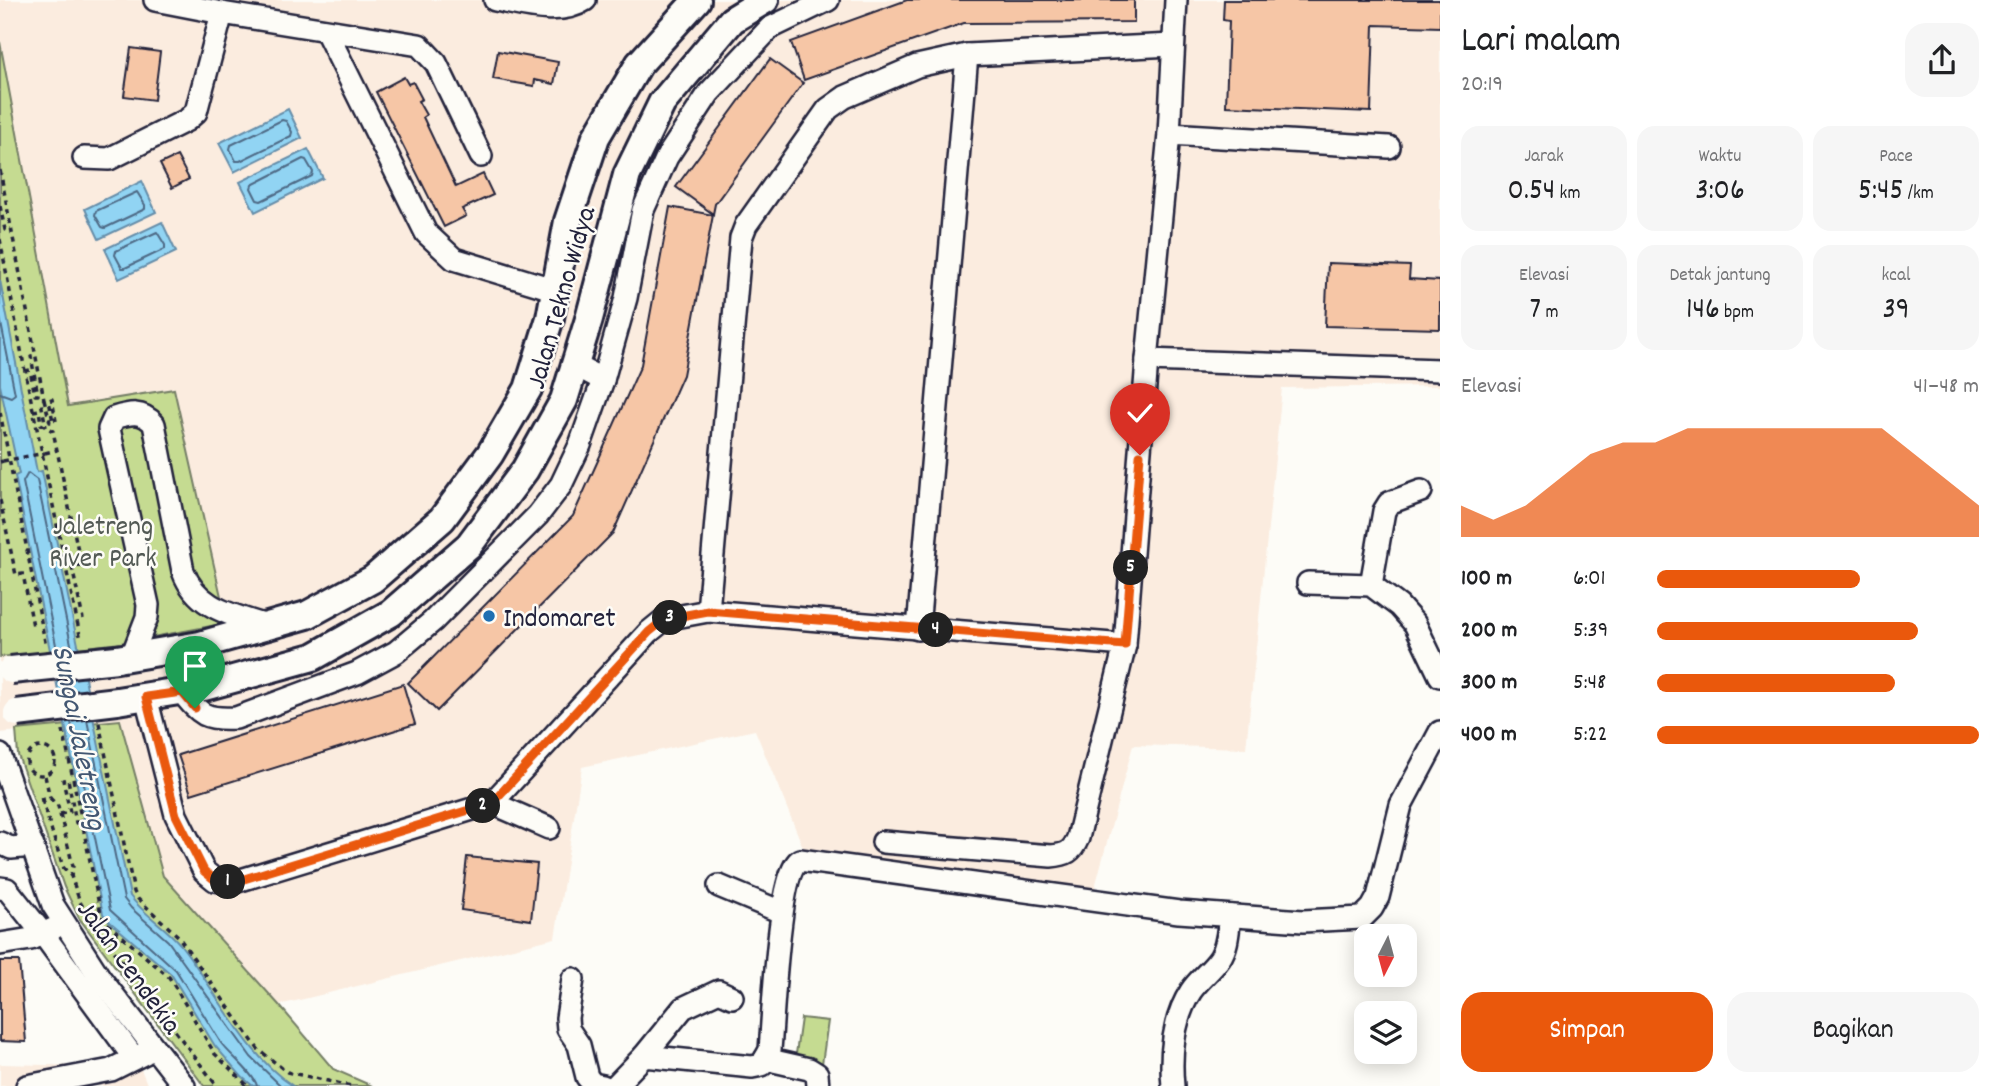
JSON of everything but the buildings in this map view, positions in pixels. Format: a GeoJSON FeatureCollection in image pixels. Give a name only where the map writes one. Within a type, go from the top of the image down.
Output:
{"type":"FeatureCollection","features":[{"type":"Feature","properties":{"kind":"main road","name":"Jalan Tekno Widya"},"geometry":{"type":"LineString","coordinates":[[6,671],[124,658],[200,645],[307,615],[373,579],[442,519],[490,454],[528,389],[550,318],[568,221],[596,138],[639,64],[697,0]]}},
{"type":"Feature","properties":{"kind":"main road","name":"Jalan Tekno Widya"},"geometry":{"type":"LineString","coordinates":[[8,714],[182,692],[313,657],[391,613],[469,545],[525,470],[564,400],[627,175],[662,103],[732,20],[765,0]]}},
{"type":"Feature","properties":{"kind":"street"},"geometry":{"type":"LineString","coordinates":[[155,0],[419,45],[436,63],[481,156]]}},
{"type":"Feature","properties":{"kind":"street"},"geometry":{"type":"LineString","coordinates":[[495,0],[548,9],[577,5],[585,0]]}},
{"type":"Feature","properties":{"kind":"street"},"geometry":{"type":"LineString","coordinates":[[182,692],[205,716],[236,718],[357,673],[396,652],[433,621],[538,515],[561,485],[580,445],[603,380],[625,298],[643,210],[667,157],[709,93],[770,28],[828,0]]}},
{"type":"Feature","properties":{"kind":"street"},"geometry":{"type":"LineString","coordinates":[[883,842],[1051,856],[1065,855],[1073,849],[1078,838],[1125,645],[1147,360],[1169,134],[1175,0]]}},
{"type":"Feature","properties":{"kind":"street"},"geometry":{"type":"LineString","coordinates":[[84,158],[109,159],[187,120],[196,112],[222,13]]}},
{"type":"Feature","properties":{"kind":"street"},"geometry":{"type":"LineString","coordinates":[[326,31],[426,233],[454,259],[556,290]]}},
{"type":"Feature","properties":{"kind":"street"},"geometry":{"type":"LineString","coordinates":[[708,611],[741,238],[746,225],[828,109],[845,97],[917,66],[967,55],[1173,45]]}},
{"type":"Feature","properties":{"kind":"street"},"geometry":{"type":"LineString","coordinates":[[918,629],[967,55]]}},
{"type":"Feature","properties":{"kind":"street"},"geometry":{"type":"LineString","coordinates":[[1169,134],[1388,147]]}},
{"type":"Feature","properties":{"kind":"street"},"geometry":{"type":"LineString","coordinates":[[1147,360],[1440,370]]}},
{"type":"Feature","properties":{"kind":"street"},"geometry":{"type":"LineString","coordinates":[[575,365],[603,380]]}},
{"type":"Feature","properties":{"kind":"street"},"geometry":{"type":"LineString","coordinates":[[124,658],[147,617],[148,605],[109,429],[114,418],[130,413],[140,413],[154,424],[188,585],[197,597],[212,607],[266,626]]}},
{"type":"Feature","properties":{"kind":"street"},"geometry":{"type":"LineString","coordinates":[[1371,584],[1384,511],[1400,497],[1421,491]]}},
{"type":"Feature","properties":{"kind":"street"},"geometry":{"type":"LineString","coordinates":[[1308,583],[1371,584],[1399,606],[1415,624],[1440,676]]}},
{"type":"Feature","properties":{"kind":"street"},"geometry":{"type":"LineString","coordinates":[[146,697],[176,815],[204,871],[215,880],[231,883],[492,803],[649,632],[665,619],[708,611],[1125,645]]}},
{"type":"Feature","properties":{"kind":"street"},"geometry":{"type":"LineString","coordinates":[[644,1056],[752,1067],[762,1065],[770,1050],[782,912],[791,871],[794,864],[800,860],[1179,912],[1303,921],[1362,918],[1378,897],[1401,805],[1440,732]]}},
{"type":"Feature","properties":{"kind":"street","name":"Jalan Cendekia"},"geometry":{"type":"LineString","coordinates":[[0,755],[53,905],[100,978],[184,1086]]}},
{"type":"Feature","properties":{"kind":"street"},"geometry":{"type":"LineString","coordinates":[[492,803],[549,828]]}},
{"type":"Feature","properties":{"kind":"street"},"geometry":{"type":"LineString","coordinates":[[0,843],[11,848],[33,846]]}},
{"type":"Feature","properties":{"kind":"street"},"geometry":{"type":"LineString","coordinates":[[719,886],[782,912]]}},
{"type":"Feature","properties":{"kind":"street"},"geometry":{"type":"LineString","coordinates":[[0,888],[7,889],[43,934],[134,1058]]}},
{"type":"Feature","properties":{"kind":"street"},"geometry":{"type":"LineString","coordinates":[[1173,1086],[1170,1059],[1179,1017],[1191,992],[1219,959],[1226,946],[1230,916]]}},
{"type":"Feature","properties":{"kind":"street"},"geometry":{"type":"LineString","coordinates":[[0,944],[43,934],[64,924]]}},
{"type":"Feature","properties":{"kind":"street"},"geometry":{"type":"LineString","coordinates":[[573,979],[568,1029],[579,1045],[587,1077],[593,1084],[603,1086]]}},
{"type":"Feature","properties":{"kind":"street"},"geometry":{"type":"LineString","coordinates":[[615,1086],[644,1056],[683,1008],[719,991],[732,997]]}},
{"type":"Feature","properties":{"kind":"street"},"geometry":{"type":"LineString","coordinates":[[27,1086],[111,1070],[157,1048]]}},
{"type":"Feature","properties":{"kind":"street"},"geometry":{"type":"LineString","coordinates":[[765,1059],[809,1069],[817,1074],[818,1086]]}},
{"type":"Feature","properties":{"kind":"path"},"geometry":{"type":"LineString","coordinates":[[0,170],[44,399],[50,422],[53,422],[49,400],[52,399],[56,421]]}},
{"type":"Feature","properties":{"kind":"path"},"geometry":{"type":"LineString","coordinates":[[6,200],[0,204],[1,216],[5,230],[11,229]]}},
{"type":"Feature","properties":{"kind":"path"},"geometry":{"type":"LineString","coordinates":[[24,371],[30,370],[35,395],[38,394],[31,356],[36,355]]}},
{"type":"Feature","properties":{"kind":"path"},"geometry":{"type":"LineString","coordinates":[[44,399],[41,402],[46,427]]}},
{"type":"Feature","properties":{"kind":"path"},"geometry":{"type":"LineString","coordinates":[[33,411],[38,410],[41,424],[53,431],[81,565],[72,567],[83,618]]}},
{"type":"Feature","properties":{"kind":"path"},"geometry":{"type":"LineString","coordinates":[[0,412],[49,659]]}},
{"type":"Feature","properties":{"kind":"path"},"geometry":{"type":"LineString","coordinates":[[1,462],[57,450]]}},
{"type":"Feature","properties":{"kind":"path"},"geometry":{"type":"LineString","coordinates":[[0,500],[16,576],[23,574],[33,626]]}},
{"type":"Feature","properties":{"kind":"path"},"geometry":{"type":"LineString","coordinates":[[62,727],[102,919],[169,977],[215,1054],[248,1086]]}},
{"type":"Feature","properties":{"kind":"path"},"geometry":{"type":"LineString","coordinates":[[38,747],[46,748],[55,758],[55,766],[51,772],[44,775],[37,775],[27,764],[28,757],[38,747]]}},
{"type":"Feature","properties":{"kind":"path"},"geometry":{"type":"LineString","coordinates":[[44,775],[50,798],[58,806],[67,836],[73,866],[71,876]]}},
{"type":"Feature","properties":{"kind":"path"},"geometry":{"type":"LineString","coordinates":[[60,814],[70,812],[63,780],[68,779],[76,823],[81,822]]}},
{"type":"Feature","properties":{"kind":"path"},"geometry":{"type":"LineString","coordinates":[[17,804],[50,798]]}},
{"type":"Feature","properties":{"kind":"path"},"geometry":{"type":"LineString","coordinates":[[42,800],[63,867],[71,876],[80,902],[92,922],[217,1086]]}},
{"type":"Feature","properties":{"kind":"path"},"geometry":{"type":"LineString","coordinates":[[55,840],[67,836]]}},
{"type":"Feature","properties":{"kind":"path"},"geometry":{"type":"LineString","coordinates":[[148,995],[156,988]]}},
{"type":"Feature","properties":{"kind":"shaded area"},"geometry":{"type":"Polygon","coordinates":[[[0,0],[1440,0],[1440,386],[1282,388],[1246,748],[1133,745],[1094,891],[805,852],[755,730],[582,767],[555,938],[279,1005],[163,876],[120,720],[0,733],[0,657],[121,643],[226,623],[68,406],[0,42],[0,0]]]}},
{"type":"Feature","properties":{"kind":"shaded area"},"geometry":{"type":"Polygon","coordinates":[[[0,1064],[140,1067],[148,1086],[0,1086],[0,1064]]]}},
{"type":"Feature","properties":{"kind":"green space","name":"Jaletreng River Park"},"geometry":{"type":"Polygon","coordinates":[[[0,42],[68,406],[174,389],[227,623],[121,643],[0,657],[0,42]]]}},
{"type":"Feature","properties":{"kind":"green space"},"geometry":{"type":"Polygon","coordinates":[[[120,720],[163,876],[333,1069],[372,1086],[204,1086],[79,918],[64,887],[18,755],[16,730],[120,720]]]}},
{"type":"Feature","properties":{"kind":"green space"},"geometry":{"type":"Polygon","coordinates":[[[801,1018],[828,1021],[822,1064],[795,1061],[801,1018]]]}},
{"type":"Feature","properties":{"kind":"water"},"geometry":{"type":"Polygon","coordinates":[[[288,109],[302,138],[234,172],[219,143],[288,109]]]}},
{"type":"Feature","properties":{"kind":"water"},"geometry":{"type":"Polygon","coordinates":[[[308,149],[323,178],[255,212],[240,182],[308,149]]]}},
{"type":"Feature","properties":{"kind":"water"},"geometry":{"type":"Polygon","coordinates":[[[142,181],[156,212],[99,239],[85,209],[142,181]]]}},
{"type":"Feature","properties":{"kind":"water"},"geometry":{"type":"Polygon","coordinates":[[[162,222],[176,252],[119,279],[105,249],[162,222]]]}},
{"type":"Feature","properties":{"kind":"water","name":"Sungai Jaletreng"},"geometry":{"type":"Polygon","coordinates":[[[0,280],[37,472],[42,471],[130,896],[180,944],[245,1039],[276,1073],[293,1086],[253,1086],[242,1077],[215,1046],[171,974],[103,914],[15,476],[19,474],[0,385],[0,280]]]}},
{"type":"Feature","properties":{"kind":"place","name":"Indomaret"},"geometry":{"type":"Point","coordinates":[489,616]}},
{"type":"Feature","properties":{"kind":"route"},"geometry":{"type":"LineString","coordinates":[[195,708],[182,692],[146,697],[176,815],[204,871],[215,880],[231,883],[492,803],[649,632],[665,619],[708,611],[1125,645],[1140,455]]}}]}
